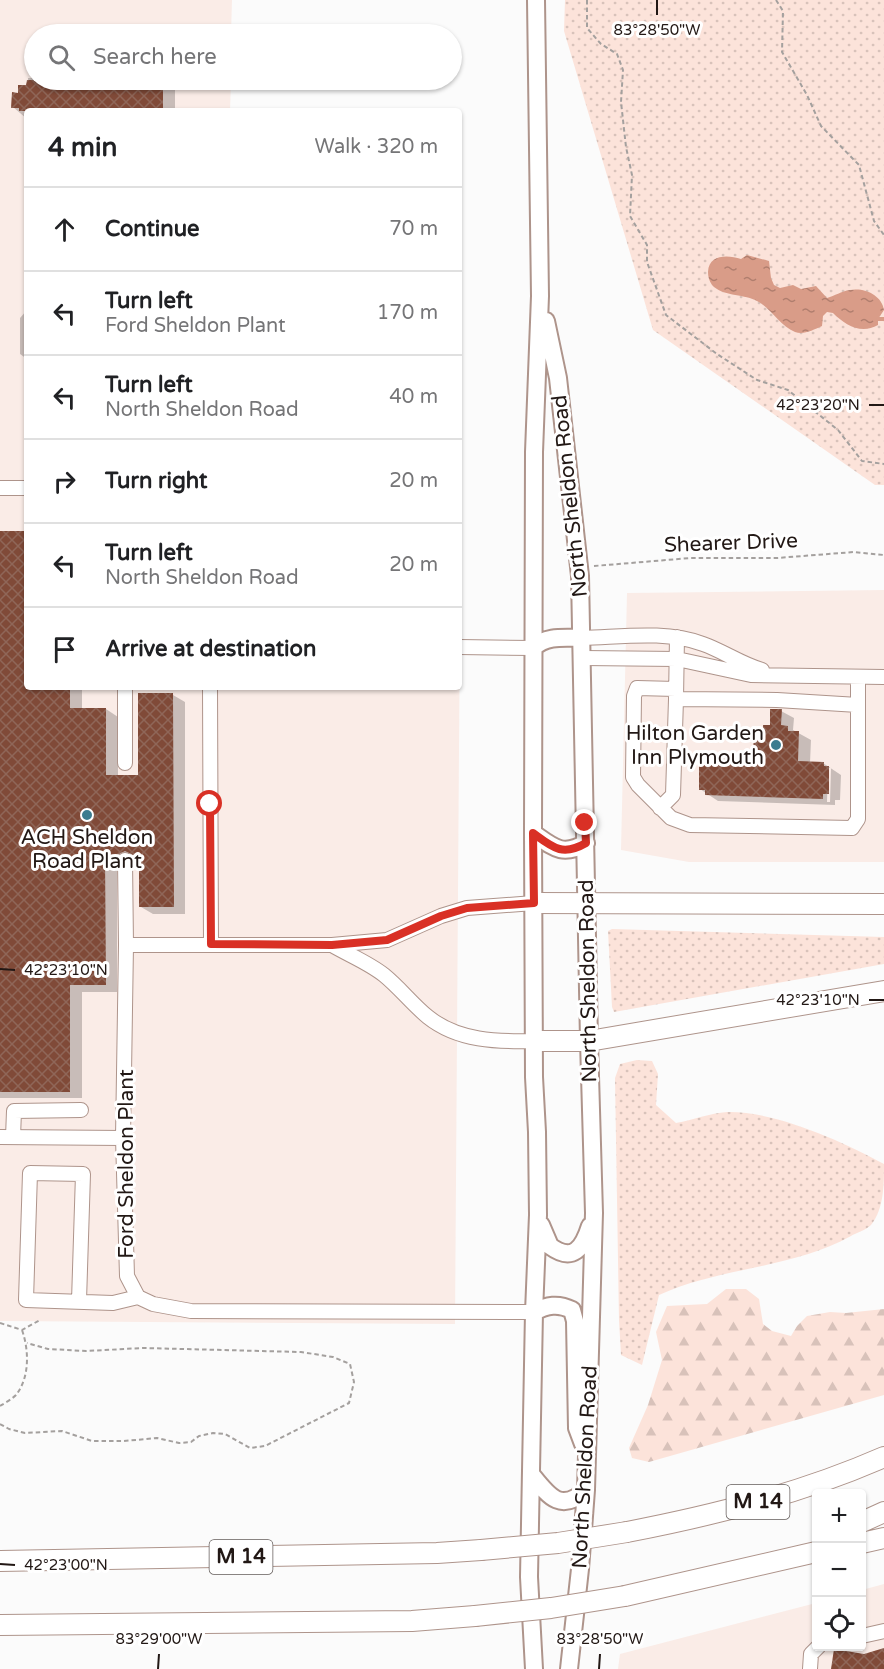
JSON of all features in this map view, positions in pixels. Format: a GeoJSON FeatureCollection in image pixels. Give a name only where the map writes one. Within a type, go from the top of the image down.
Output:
{"type":"FeatureCollection","features":[{"type":"Feature","properties":{"kind":"highway"},"geometry":{"type":"LineString","coordinates":[[534,903],[884,904]]}},
{"type":"Feature","properties":{"kind":"highway"},"geometry":{"type":"LineString","coordinates":[[534,1041],[589,1041],[884,991]]}},
{"type":"Feature","properties":{"kind":"highway","name":"M 14"},"geometry":{"type":"LineString","coordinates":[[0,1561],[438,1553],[558,1543],[704,1517],[821,1482],[884,1457]]}},
{"type":"Feature","properties":{"kind":"highway"},"geometry":{"type":"LineString","coordinates":[[866,1520],[884,1512]]}},
{"type":"Feature","properties":{"kind":"highway"},"geometry":{"type":"LineString","coordinates":[[866,1542],[884,1538]]}},
{"type":"Feature","properties":{"kind":"highway","name":"M 14"},"geometry":{"type":"LineString","coordinates":[[0,1625],[412,1621],[475,1616],[551,1608],[625,1596],[710,1575],[812,1540]]}},
{"type":"Feature","properties":{"kind":"highway"},"geometry":{"type":"LineString","coordinates":[[710,1575],[812,1553]]}},
{"type":"Feature","properties":{"kind":"main road","name":"North Sheldon Road"},"geometry":{"type":"LineString","coordinates":[[534,1669],[529,1577],[538,1215],[533,833],[534,452],[540,296],[536,0]]}},
{"type":"Feature","properties":{"kind":"main road","name":"North Sheldon Road"},"geometry":{"type":"LineString","coordinates":[[540,296],[558,378],[579,568],[583,638],[586,903],[594,1213],[586,1490],[569,1668]]}},
{"type":"Feature","properties":{"kind":"main road"},"geometry":{"type":"LineString","coordinates":[[533,648],[546,639],[583,638]]}},
{"type":"Feature","properties":{"kind":"main road"},"geometry":{"type":"LineString","coordinates":[[533,833],[560,850],[571,850],[586,843]]}},
{"type":"Feature","properties":{"kind":"main road"},"geometry":{"type":"LineString","coordinates":[[538,1215],[549,1246],[566,1254],[580,1248],[594,1213]]}},
{"type":"Feature","properties":{"kind":"main road"},"geometry":{"type":"LineString","coordinates":[[534,1312],[543,1307],[563,1306],[572,1310],[576,1321],[576,1428],[587,1454]]}},
{"type":"Feature","properties":{"kind":"main road"},"geometry":{"type":"LineString","coordinates":[[531,1474],[546,1493],[555,1500],[567,1502],[577,1498],[586,1490]]}},
{"type":"Feature","properties":{"kind":"lane"},"geometry":{"type":"LineString","coordinates":[[0,488],[24,488]]}},
{"type":"Feature","properties":{"kind":"lane"},"geometry":{"type":"LineString","coordinates":[[583,638],[645,636],[677,638],[704,644],[753,667],[782,675]]}},
{"type":"Feature","properties":{"kind":"lane"},"geometry":{"type":"LineString","coordinates":[[660,808],[673,795],[677,638]]}},
{"type":"Feature","properties":{"kind":"lane"},"geometry":{"type":"LineString","coordinates":[[462,647],[533,648]]}},
{"type":"Feature","properties":{"kind":"lane"},"geometry":{"type":"LineString","coordinates":[[713,666],[721,652]]}},
{"type":"Feature","properties":{"kind":"lane"},"geometry":{"type":"LineString","coordinates":[[583,657],[676,659],[751,675],[884,677]]}},
{"type":"Feature","properties":{"kind":"lane"},"geometry":{"type":"LineString","coordinates":[[858,677],[858,705],[858,819],[852,828],[690,825],[670,818],[633,777],[634,696],[638,688],[676,694],[858,705]]}},
{"type":"Feature","properties":{"kind":"lane"},"geometry":{"type":"LineString","coordinates":[[125,690],[125,763]]}},
{"type":"Feature","properties":{"kind":"lane"},"geometry":{"type":"LineString","coordinates":[[210,690],[211,944]]}},
{"type":"Feature","properties":{"kind":"lane","name":"Ford Sheldon Plant"},"geometry":{"type":"LineString","coordinates":[[124,860],[126,945],[123,1138],[127,1276],[138,1297]]}},
{"type":"Feature","properties":{"kind":"lane"},"geometry":{"type":"LineString","coordinates":[[126,945],[332,945],[387,940],[441,916],[467,908],[534,903]]}},
{"type":"Feature","properties":{"kind":"lane"},"geometry":{"type":"LineString","coordinates":[[332,945],[383,975],[427,1016],[445,1029],[467,1037],[508,1042],[534,1041]]}},
{"type":"Feature","properties":{"kind":"lane"},"geometry":{"type":"LineString","coordinates":[[81,1110],[14,1111],[7,1137],[123,1138]]}},
{"type":"Feature","properties":{"kind":"lane"},"geometry":{"type":"LineString","coordinates":[[79,1301],[83,1174],[30,1173],[26,1300],[113,1303],[138,1297],[153,1304],[191,1311],[534,1312]]}},
{"type":"Feature","properties":{"kind":"lane"},"geometry":{"type":"LineString","coordinates":[[866,1635],[884,1631]]}},
{"type":"Feature","properties":{"kind":"lane"},"geometry":{"type":"LineString","coordinates":[[810,1669],[811,1654],[814,1651]]}},
{"type":"Feature","properties":{"kind":"path"},"geometry":{"type":"LineString","coordinates":[[588,0],[587,28],[601,44],[617,54],[623,70],[621,102],[632,175],[630,216],[647,246],[647,262],[666,315],[717,354],[757,380],[788,390],[838,430],[862,461],[884,464]]}},
{"type":"Feature","properties":{"kind":"path"},"geometry":{"type":"LineString","coordinates":[[776,0],[783,10],[782,52],[807,95],[821,126],[859,165],[874,221],[884,235]]}},
{"type":"Feature","properties":{"kind":"path","name":"Shearer Drive"},"geometry":{"type":"LineString","coordinates":[[579,568],[690,558],[777,558],[855,552],[884,555]]}},
{"type":"Feature","properties":{"kind":"path"},"geometry":{"type":"LineString","coordinates":[[0,1323],[22,1330],[40,1320]]}},
{"type":"Feature","properties":{"kind":"path"},"geometry":{"type":"LineString","coordinates":[[0,1406],[15,1395],[24,1378],[27,1343],[22,1330]]}},
{"type":"Feature","properties":{"kind":"path"},"geometry":{"type":"LineString","coordinates":[[0,1424],[25,1433],[62,1431],[92,1441],[157,1438],[179,1443],[191,1442],[199,1436],[213,1433],[225,1434],[250,1448],[265,1446],[349,1403],[354,1382],[350,1364],[333,1357],[302,1352],[143,1348],[86,1351],[48,1349],[27,1343]]}},
{"type":"Feature","properties":{"kind":"shaded area"},"geometry":{"type":"Polygon","coordinates":[[[0,0],[232,0],[231,24],[24,24],[24,90],[231,90],[230,108],[24,108],[24,690],[459,690],[455,1324],[0,1321],[0,0]]]}},
{"type":"Feature","properties":{"kind":"shaded area"},"geometry":{"type":"Polygon","coordinates":[[[884,590],[884,862],[689,862],[621,850],[627,593],[884,590]]]}},
{"type":"Feature","properties":{"kind":"shaded area"},"geometry":{"type":"Polygon","coordinates":[[[884,1584],[884,1669],[618,1669],[620,1654],[812,1604],[812,1651],[866,1651],[866,1589],[884,1584]]]}},
{"type":"Feature","properties":{"kind":"green space"},"geometry":{"type":"Polygon","coordinates":[[[565,0],[884,0],[884,485],[875,485],[653,330],[564,31],[565,0]]]}},
{"type":"Feature","properties":{"kind":"green space"},"geometry":{"type":"Polygon","coordinates":[[[612,929],[884,937],[884,964],[614,1012],[608,931],[612,929]]]}},
{"type":"Feature","properties":{"kind":"green space"},"geometry":{"type":"Polygon","coordinates":[[[637,1060],[652,1061],[658,1074],[656,1105],[676,1123],[727,1112],[766,1116],[829,1137],[884,1164],[879,1212],[871,1225],[866,1228],[828,1247],[804,1255],[706,1279],[659,1295],[642,1365],[621,1355],[615,1078],[620,1064],[637,1060]]]}},
{"type":"Feature","properties":{"kind":"green space"},"geometry":{"type":"Polygon","coordinates":[[[726,1289],[746,1289],[759,1299],[763,1324],[772,1331],[791,1336],[807,1316],[830,1312],[846,1313],[884,1309],[884,1395],[649,1462],[632,1458],[629,1448],[648,1405],[662,1360],[656,1332],[667,1306],[707,1304],[726,1289]]]}},
{"type":"Feature","properties":{"kind":"water"},"geometry":{"type":"Polygon","coordinates":[[[747,255],[769,261],[771,278],[774,285],[780,288],[793,285],[801,289],[816,286],[827,298],[855,289],[872,293],[880,300],[884,310],[878,319],[878,325],[859,329],[848,325],[833,313],[827,312],[823,316],[822,326],[798,333],[784,325],[761,303],[721,291],[712,285],[708,272],[709,266],[715,259],[730,257],[741,259],[747,255]]]}},
{"type":"Feature","properties":{"kind":"building"},"geometry":{"type":"Polygon","coordinates":[[[18,85],[24,85],[24,90],[163,90],[163,108],[24,108],[24,111],[19,111],[19,108],[11,108],[12,92],[18,93],[18,85]]]}},
{"type":"Feature","properties":{"kind":"building","name":"ACH Sheldon Road Plant"},"geometry":{"type":"Polygon","coordinates":[[[0,531],[24,531],[24,690],[70,690],[70,708],[106,708],[106,775],[138,775],[138,693],[173,693],[174,907],[139,907],[139,855],[125,851],[117,855],[105,855],[106,985],[70,985],[70,1092],[0,1092],[0,531]]]}},
{"type":"Feature","properties":{"kind":"building","name":"Hilton Garden Inn Plymouth"},"geometry":{"type":"Polygon","coordinates":[[[770,709],[782,709],[781,725],[788,726],[788,731],[799,731],[798,761],[824,762],[824,766],[829,766],[829,794],[823,794],[823,799],[705,795],[705,790],[699,790],[699,762],[706,762],[706,758],[753,760],[754,729],[763,729],[763,725],[770,725],[770,709]]]}},
{"type":"Feature","properties":{"kind":"building"},"geometry":{"type":"Polygon","coordinates":[[[884,1648],[884,1669],[831,1669],[834,1651],[864,1654],[884,1648]]]}},
{"type":"Feature","properties":{"kind":"waterway"},"geometry":{"type":"LineString","coordinates":[[878,319],[884,319]]}},
{"type":"Feature","properties":{"kind":"place","name":"Hilton Garden Inn Plymouth"},"geometry":{"type":"Point","coordinates":[776,745]}},
{"type":"Feature","properties":{"kind":"place","name":"ACH Sheldon Road Plant"},"geometry":{"type":"Point","coordinates":[87,815]}},
{"type":"Feature","properties":{"kind":"route"},"geometry":{"type":"LineString","coordinates":[[210,804],[211,944],[332,945],[387,940],[441,916],[467,908],[534,903],[533,833],[552,847],[567,851],[586,843],[585,823]]}}]}
